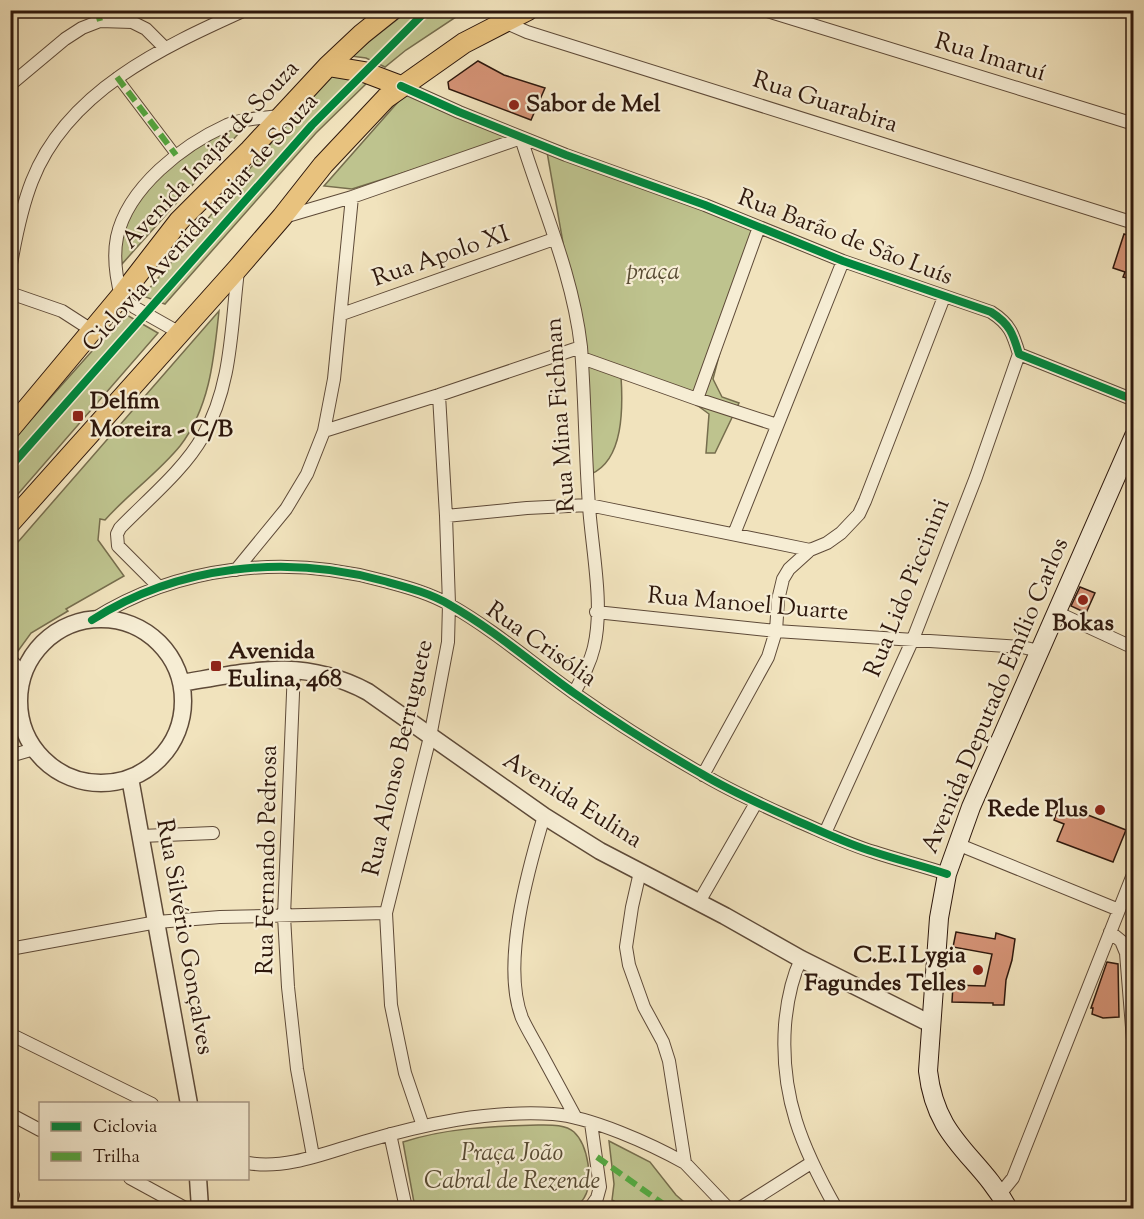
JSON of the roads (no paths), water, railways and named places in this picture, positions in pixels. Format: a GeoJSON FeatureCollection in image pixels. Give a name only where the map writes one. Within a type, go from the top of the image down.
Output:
{"type":"FeatureCollection","features":[{"type":"Feature","properties":{"kind":"main road"},"geometry":{"type":"LineString","coordinates":[[10,523],[238,268],[338,148],[386,98],[464,43],[528,10]]}},
{"type":"Feature","properties":{"kind":"main road","name":"Avenida Inajar de Souza"},"geometry":{"type":"LineString","coordinates":[[10,429],[17,411],[93,330],[179,221],[328,66],[384,12]]}},
{"type":"Feature","properties":{"kind":"main road"},"geometry":{"type":"LineString","coordinates":[[328,66],[353,69],[401,86]]}},
{"type":"Feature","properties":{"kind":"main road","name":"Avenida Deputado Emílio Carlos"},"geometry":{"type":"LineString","coordinates":[[1004,1201],[953,1139],[930,1093],[928,1071],[939,918],[947,874],[957,844],[1134,436]]}},
{"type":"Feature","properties":{"kind":"street"},"geometry":{"type":"LineString","coordinates":[[10,270],[22,211],[33,179],[57,136],[86,104],[117,77],[165,48],[245,10]]}},
{"type":"Feature","properties":{"kind":"street","name":"Rua Imaruí"},"geometry":{"type":"LineString","coordinates":[[764,10],[1134,124]]}},
{"type":"Feature","properties":{"kind":"street"},"geometry":{"type":"LineString","coordinates":[[10,85],[64,39],[99,16],[132,22],[146,29],[165,48]]}},
{"type":"Feature","properties":{"kind":"street","name":"Rua Guarabira"},"geometry":{"type":"LineString","coordinates":[[504,22],[527,32],[1134,223]]}},
{"type":"Feature","properties":{"kind":"street"},"geometry":{"type":"LineString","coordinates":[[117,77],[176,155]]}},
{"type":"Feature","properties":{"kind":"street","name":"Rua Barão de São Luís"},"geometry":{"type":"LineString","coordinates":[[401,86],[521,138],[705,205],[843,261],[991,312],[1003,320],[1013,333],[1019,354]]}},
{"type":"Feature","properties":{"kind":"street"},"geometry":{"type":"LineString","coordinates":[[180,333],[120,296],[116,274],[116,247],[121,225],[131,203],[150,179],[176,155],[228,124],[281,116]]}},
{"type":"Feature","properties":{"kind":"street"},"geometry":{"type":"LineString","coordinates":[[282,217],[352,197],[521,138]]}},
{"type":"Feature","properties":{"kind":"street","name":"Rua Mina Fichman"},"geometry":{"type":"LineString","coordinates":[[521,138],[572,301],[581,352],[596,612],[594,646],[588,666],[574,693]]}},
{"type":"Feature","properties":{"kind":"street"},"geometry":{"type":"LineString","coordinates":[[236,570],[286,509],[307,474],[324,431],[334,379],[342,314],[352,197]]}},
{"type":"Feature","properties":{"kind":"street"},"geometry":{"type":"LineString","coordinates":[[697,399],[759,227]]}},
{"type":"Feature","properties":{"kind":"street","name":"Rua Apolo XI"},"geometry":{"type":"LineString","coordinates":[[342,314],[554,239]]}},
{"type":"Feature","properties":{"kind":"street"},"geometry":{"type":"LineString","coordinates":[[734,534],[843,261]]}},
{"type":"Feature","properties":{"kind":"street"},"geometry":{"type":"LineString","coordinates":[[158,586],[118,546],[117,534],[188,458],[213,417],[226,375],[238,268]]}},
{"type":"Feature","properties":{"kind":"street"},"geometry":{"type":"LineString","coordinates":[[10,293],[62,311],[93,330]]}},
{"type":"Feature","properties":{"kind":"street"},"geometry":{"type":"LineString","coordinates":[[703,776],[768,657],[776,631],[778,600],[783,579],[789,569],[810,550],[834,538],[859,514],[880,466],[944,297]]}},
{"type":"Feature","properties":{"kind":"street"},"geometry":{"type":"LineString","coordinates":[[324,431],[581,352],[697,399],[777,425]]}},
{"type":"Feature","properties":{"kind":"street"},"geometry":{"type":"LineString","coordinates":[[1019,354],[1134,400]]}},
{"type":"Feature","properties":{"kind":"street","name":"Rua Lido Piccinini"},"geometry":{"type":"LineString","coordinates":[[825,833],[913,639],[976,477],[1019,354]]}},
{"type":"Feature","properties":{"kind":"street","name":"Rua Alonso Berruguete"},"geometry":{"type":"LineString","coordinates":[[423,1126],[405,1073],[391,1005],[386,913],[430,737],[448,642],[446,516],[439,395]]}},
{"type":"Feature","properties":{"kind":"street"},"geometry":{"type":"LineString","coordinates":[[446,516],[589,505],[810,550]]}},
{"type":"Feature","properties":{"kind":"street","name":"Rua Crisólia"},"geometry":{"type":"LineString","coordinates":[[92,620],[130,597],[158,586],[197,576],[273,566],[326,569],[365,576],[414,589],[449,604],[500,638],[574,693],[703,776],[756,803],[825,833],[874,852],[947,874]]}},
{"type":"Feature","properties":{"kind":"street","name":"Rua Manoel Duarte"},"geometry":{"type":"LineString","coordinates":[[596,612],[776,631],[1022,647],[1039,651]]}},
{"type":"Feature","properties":{"kind":"street"},"geometry":{"type":"LineString","coordinates":[[1056,612],[1134,648]]}},
{"type":"Feature","properties":{"kind":"street"},"geometry":{"type":"LineString","coordinates":[[92,620],[116,621],[139,628],[159,642],[173,661],[182,683],[184,706],[179,730],[160,759],[151,767],[130,778],[104,784],[77,780],[53,768],[34,749],[22,725],[19,699],[24,674],[34,653],[50,637],[70,625],[92,620]]}},
{"type":"Feature","properties":{"kind":"street"},"geometry":{"type":"LineString","coordinates":[[10,660],[24,674]]}},
{"type":"Feature","properties":{"kind":"street","name":"Avenida Eulina"},"geometry":{"type":"LineString","coordinates":[[182,683],[249,671],[294,669],[323,673],[346,680],[368,692],[544,816],[600,851],[801,958],[931,1023]]}},
{"type":"Feature","properties":{"kind":"street","name":"Rua Fernando Pedrosa"},"geometry":{"type":"LineString","coordinates":[[294,669],[284,915],[288,987],[297,1069],[313,1156]]}},
{"type":"Feature","properties":{"kind":"street"},"geometry":{"type":"LineString","coordinates":[[10,756],[34,749]]}},
{"type":"Feature","properties":{"kind":"street","name":"Rua Silvério Gonçalves"},"geometry":{"type":"LineString","coordinates":[[130,778],[189,1102]]}},
{"type":"Feature","properties":{"kind":"street"},"geometry":{"type":"LineString","coordinates":[[699,902],[756,803]]}},
{"type":"Feature","properties":{"kind":"street"},"geometry":{"type":"LineString","coordinates":[[544,816],[530,863],[523,900],[515,956],[515,992],[522,1017],[576,1118]]}},
{"type":"Feature","properties":{"kind":"street"},"geometry":{"type":"LineString","coordinates":[[141,836],[213,833]]}},
{"type":"Feature","properties":{"kind":"street"},"geometry":{"type":"LineString","coordinates":[[957,844],[1119,910]]}},
{"type":"Feature","properties":{"kind":"street"},"geometry":{"type":"LineString","coordinates":[[640,872],[626,947],[644,1007],[663,1042],[669,1061],[685,1163]]}},
{"type":"Feature","properties":{"kind":"street"},"geometry":{"type":"LineString","coordinates":[[1004,1201],[1134,872]]}},
{"type":"Feature","properties":{"kind":"street"},"geometry":{"type":"LineString","coordinates":[[10,949],[157,922],[220,917],[386,913]]}},
{"type":"Feature","properties":{"kind":"street"},"geometry":{"type":"LineString","coordinates":[[1110,932],[1121,941],[1126,953],[1134,1052]]}},
{"type":"Feature","properties":{"kind":"street"},"geometry":{"type":"LineString","coordinates":[[801,958],[791,984],[786,1011],[784,1064],[796,1127],[811,1162],[836,1209]]}},
{"type":"Feature","properties":{"kind":"street"},"geometry":{"type":"LineString","coordinates":[[10,1034],[148,1102]]}},
{"type":"Feature","properties":{"kind":"street"},"geometry":{"type":"LineString","coordinates":[[10,1114],[39,1129]]}},
{"type":"Feature","properties":{"kind":"street"},"geometry":{"type":"LineString","coordinates":[[249,1163],[274,1164],[313,1156],[390,1134],[451,1120],[494,1115],[553,1114],[576,1118],[655,1146],[685,1163],[728,1209]]}},
{"type":"Feature","properties":{"kind":"street"},"geometry":{"type":"LineString","coordinates":[[590,1209],[597,1198],[600,1187],[591,1123]]}},
{"type":"Feature","properties":{"kind":"street"},"geometry":{"type":"LineString","coordinates":[[390,1134],[405,1209]]}},
{"type":"Feature","properties":{"kind":"street"},"geometry":{"type":"LineString","coordinates":[[741,1209],[811,1162]]}},
{"type":"Feature","properties":{"kind":"street"},"geometry":{"type":"LineString","coordinates":[[132,1180],[185,1209]]}},
{"type":"Feature","properties":{"kind":"street"},"geometry":{"type":"LineString","coordinates":[[198,1180],[200,1209]]}},
{"type":"Feature","properties":{"kind":"place","name":"Sabor de Mel"},"geometry":{"type":"Point","coordinates":[514,105]}},
{"type":"Feature","properties":{"kind":"place","name":"Delfim Moreira - C/B"},"geometry":{"type":"Point","coordinates":[78,416]}},
{"type":"Feature","properties":{"kind":"place","name":"Bokas"},"geometry":{"type":"Point","coordinates":[1083,600]}},
{"type":"Feature","properties":{"kind":"place","name":"Avenida Eulina, 468"},"geometry":{"type":"Point","coordinates":[216,666]}},
{"type":"Feature","properties":{"kind":"place","name":"Rede Plus"},"geometry":{"type":"Point","coordinates":[1100,810]}},
{"type":"Feature","properties":{"kind":"place","name":"C.E.I Lygia Fagundes Telles"},"geometry":{"type":"Point","coordinates":[978,970]}},
{"type":"Feature","properties":{"kind":"park label","name":"praça"},"geometry":{"type":"Point","coordinates":[653,273]}},
{"type":"Feature","properties":{"kind":"park label","name":"Praça João Cabral de Rezende"},"geometry":{"type":"Point","coordinates":[512,1168]}}]}
